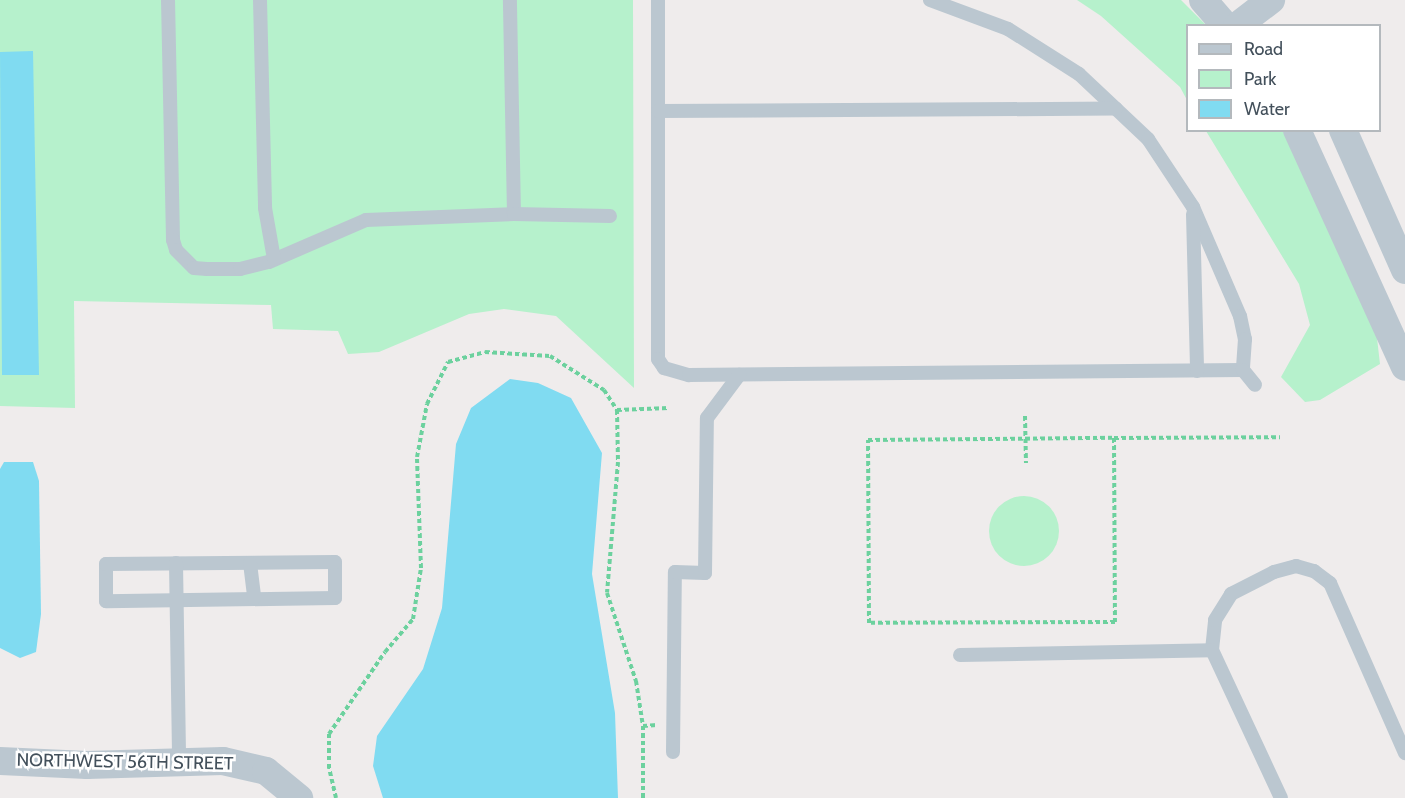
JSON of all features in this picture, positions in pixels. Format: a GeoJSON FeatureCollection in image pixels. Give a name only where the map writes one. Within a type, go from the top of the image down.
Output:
{"type":"FeatureCollection","features":[{"type":"Feature","properties":{"kind":"street"},"geometry":{"type":"LineString","coordinates":[[1203,0],[1224,24]]}},
{"type":"Feature","properties":{"kind":"street"},"geometry":{"type":"LineString","coordinates":[[1240,24],[1270,7]]}},
{"type":"Feature","properties":{"kind":"street"},"geometry":{"type":"LineString","coordinates":[[1298,132],[1405,367]]}},
{"type":"Feature","properties":{"kind":"street"},"geometry":{"type":"LineString","coordinates":[[1344,132],[1405,270]]}},
{"type":"Feature","properties":{"kind":"street","name":"NORTHWEST 56TH STREET"},"geometry":{"type":"LineString","coordinates":[[0,761],[87,765],[178,762],[249,765],[290,789]]}},
{"type":"Feature","properties":{"kind":"lane"},"geometry":{"type":"LineString","coordinates":[[168,0],[173,240],[176,250],[194,268],[240,269],[274,259],[366,220],[514,214],[610,216]]}},
{"type":"Feature","properties":{"kind":"lane"},"geometry":{"type":"LineString","coordinates":[[260,0],[265,208],[274,259]]}},
{"type":"Feature","properties":{"kind":"lane"},"geometry":{"type":"LineString","coordinates":[[510,0],[514,214]]}},
{"type":"Feature","properties":{"kind":"lane"},"geometry":{"type":"LineString","coordinates":[[658,0],[658,359],[664,368],[677,373],[740,375],[1244,370]]}},
{"type":"Feature","properties":{"kind":"lane"},"geometry":{"type":"LineString","coordinates":[[930,0],[1008,29],[1079,74],[1148,139],[1193,207],[1240,316],[1245,339],[1244,370],[1255,385]]}},
{"type":"Feature","properties":{"kind":"lane"},"geometry":{"type":"LineString","coordinates":[[658,111],[1116,109]]}},
{"type":"Feature","properties":{"kind":"lane"},"geometry":{"type":"LineString","coordinates":[[1193,207],[1197,371]]}},
{"type":"Feature","properties":{"kind":"lane"},"geometry":{"type":"LineString","coordinates":[[673,752],[675,572],[705,573],[707,418],[740,375]]}},
{"type":"Feature","properties":{"kind":"lane"},"geometry":{"type":"LineString","coordinates":[[335,562],[335,598],[106,601],[106,564],[176,563],[335,562]]}},
{"type":"Feature","properties":{"kind":"lane"},"geometry":{"type":"LineString","coordinates":[[176,563],[178,762]]}},
{"type":"Feature","properties":{"kind":"lane"},"geometry":{"type":"LineString","coordinates":[[250,563],[254,598]]}},
{"type":"Feature","properties":{"kind":"lane"},"geometry":{"type":"LineString","coordinates":[[1281,798],[1212,650],[1215,620],[1231,594],[1274,572],[1296,566],[1314,571],[1330,583],[1405,753]]}},
{"type":"Feature","properties":{"kind":"lane"},"geometry":{"type":"LineString","coordinates":[[960,655],[1212,650]]}},
{"type":"Feature","properties":{"kind":"path"},"geometry":{"type":"LineString","coordinates":[[336,798],[329,768],[329,734],[385,652],[413,619],[421,568],[417,457],[427,404],[448,362],[485,352],[550,356],[604,390],[617,410],[618,462],[607,593],[636,681],[643,726],[643,798]]}},
{"type":"Feature","properties":{"kind":"path"},"geometry":{"type":"LineString","coordinates":[[617,410],[669,408]]}},
{"type":"Feature","properties":{"kind":"path"},"geometry":{"type":"LineString","coordinates":[[1025,416],[1026,463]]}},
{"type":"Feature","properties":{"kind":"path"},"geometry":{"type":"LineString","coordinates":[[1114,438],[1115,622],[869,623],[868,440],[1114,438],[1280,437]]}},
{"type":"Feature","properties":{"kind":"green space"},"geometry":{"type":"Polygon","coordinates":[[[0,0],[633,0],[634,388],[556,316],[504,309],[469,314],[379,352],[348,354],[338,331],[273,329],[271,305],[74,301],[75,408],[0,406],[0,0]]]}},
{"type":"Feature","properties":{"kind":"green space"},"geometry":{"type":"Polygon","coordinates":[[[1077,0],[1181,0],[1205,24],[1186,24],[1186,98],[1180,87],[1101,16],[1077,0]]]}},
{"type":"Feature","properties":{"kind":"green space"},"geometry":{"type":"Polygon","coordinates":[[[1207,132],[1284,132],[1374,312],[1380,364],[1320,400],[1305,402],[1281,377],[1310,325],[1299,284],[1207,132]]]}},
{"type":"Feature","properties":{"kind":"green space"},"geometry":{"type":"Polygon","coordinates":[[[1031,496],[1044,502],[1053,511],[1057,517],[1059,531],[1057,545],[1049,556],[1038,564],[1017,566],[999,556],[991,545],[989,524],[999,506],[1010,498],[1031,496]]]}},
{"type":"Feature","properties":{"kind":"water"},"geometry":{"type":"Polygon","coordinates":[[[33,51],[39,375],[2,375],[0,52],[33,51]]]}},
{"type":"Feature","properties":{"kind":"water"},"geometry":{"type":"Polygon","coordinates":[[[510,379],[538,383],[571,398],[602,453],[592,574],[615,713],[618,798],[383,798],[373,766],[377,736],[423,669],[442,608],[456,444],[471,408],[510,379]]]}},
{"type":"Feature","properties":{"kind":"water"},"geometry":{"type":"Polygon","coordinates":[[[4,462],[33,462],[39,481],[41,614],[36,652],[20,658],[0,648],[0,469],[4,462]]]}}]}
